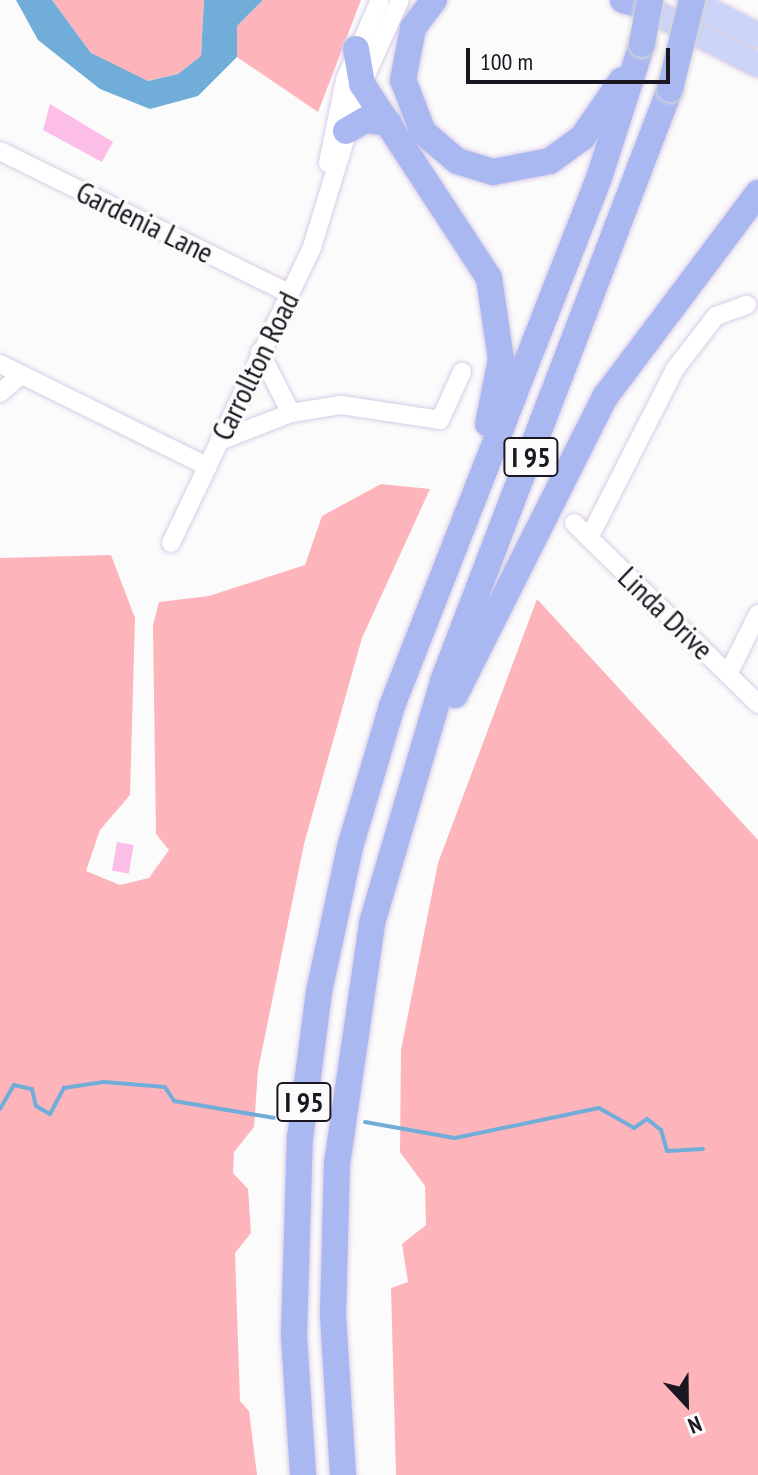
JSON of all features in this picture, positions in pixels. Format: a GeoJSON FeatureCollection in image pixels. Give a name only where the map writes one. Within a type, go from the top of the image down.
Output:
{"type":"FeatureCollection","features":[{"type":"Feature","properties":{"kind":"highway"},"geometry":{"type":"LineString","coordinates":[[434,0],[407,46],[407,98],[439,149],[474,168],[532,169],[567,151],[597,121],[631,70]]}},
{"type":"Feature","properties":{"kind":"highway","name":"I 95"},"geometry":{"type":"LineString","coordinates":[[343,1475],[333,1314],[337,1164],[355,1017],[396,827],[443,681],[670,89],[690,0]]}},
{"type":"Feature","properties":{"kind":"highway","name":"I 95"},"geometry":{"type":"LineString","coordinates":[[303,1475],[294,1237],[311,1040],[377,752],[642,44],[636,1]]}},
{"type":"Feature","properties":{"kind":"highway"},"geometry":{"type":"LineString","coordinates":[[356,49],[362,84],[480,258],[499,320],[495,398],[452,551]]}},
{"type":"Feature","properties":{"kind":"highway"},"geometry":{"type":"LineString","coordinates":[[346,131],[365,120],[389,123]]}},
{"type":"Feature","properties":{"kind":"highway"},"geometry":{"type":"LineString","coordinates":[[396,827],[594,416],[758,193]]}},
{"type":"Feature","properties":{"kind":"main road"},"geometry":{"type":"LineString","coordinates":[[690,0],[758,35]]}},
{"type":"Feature","properties":{"kind":"main road"},"geometry":{"type":"LineString","coordinates":[[636,1],[758,65]]}},
{"type":"Feature","properties":{"kind":"street","name":"Carrollton Road"},"geometry":{"type":"LineString","coordinates":[[329,185],[331,133],[356,49],[380,0]]}},
{"type":"Feature","properties":{"kind":"street","name":"Carrollton Road"},"geometry":{"type":"LineString","coordinates":[[171,543],[290,294],[362,84],[400,0]]}},
{"type":"Feature","properties":{"kind":"street","name":"Gardenia Lane"},"geometry":{"type":"LineString","coordinates":[[0,151],[290,294]]}},
{"type":"Feature","properties":{"kind":"street"},"geometry":{"type":"LineString","coordinates":[[589,538],[675,369],[716,316],[747,305]]}},
{"type":"Feature","properties":{"kind":"street"},"geometry":{"type":"LineString","coordinates":[[260,352],[291,413]]}},
{"type":"Feature","properties":{"kind":"street"},"geometry":{"type":"LineString","coordinates":[[0,364],[208,467]]}},
{"type":"Feature","properties":{"kind":"street"},"geometry":{"type":"LineString","coordinates":[[219,441],[291,413],[366,405],[440,420],[462,372]]}},
{"type":"Feature","properties":{"kind":"street"},"geometry":{"type":"LineString","coordinates":[[0,393],[21,375]]}},
{"type":"Feature","properties":{"kind":"street","name":"Linda Drive"},"geometry":{"type":"LineString","coordinates":[[574,523],[758,704]]}},
{"type":"Feature","properties":{"kind":"street"},"geometry":{"type":"LineString","coordinates":[[728,674],[758,614]]}},
{"type":"Feature","properties":{"kind":"shaded area"},"geometry":{"type":"Polygon","coordinates":[[[52,0],[204,0],[201,56],[178,74],[148,81],[118,71],[91,53],[52,0]]]}},
{"type":"Feature","properties":{"kind":"shaded area"},"geometry":{"type":"Polygon","coordinates":[[[263,0],[361,0],[318,112],[237,57],[237,26],[263,0]]]}},
{"type":"Feature","properties":{"kind":"shaded area"},"geometry":{"type":"Polygon","coordinates":[[[381,484],[430,489],[362,638],[304,844],[258,1070],[254,1127],[234,1152],[233,1173],[248,1189],[251,1233],[235,1253],[240,1401],[249,1411],[257,1475],[0,1475],[0,558],[111,555],[135,618],[130,795],[100,830],[86,871],[120,885],[149,878],[169,850],[156,834],[153,625],[159,602],[209,596],[305,565],[322,516],[381,484]]]}},
{"type":"Feature","properties":{"kind":"shaded area"},"geometry":{"type":"Polygon","coordinates":[[[537,599],[758,840],[758,1475],[396,1475],[391,1288],[408,1282],[402,1244],[426,1225],[425,1186],[400,1152],[401,1050],[438,863],[537,599]]]}},
{"type":"Feature","properties":{"kind":"water"},"geometry":{"type":"Polygon","coordinates":[[[16,0],[52,0],[91,53],[148,81],[178,74],[201,56],[204,0],[263,0],[237,26],[237,57],[198,96],[150,109],[100,89],[38,40],[16,0]]]}},
{"type":"Feature","properties":{"kind":"building"},"geometry":{"type":"Polygon","coordinates":[[[50,104],[113,142],[102,162],[43,130],[50,104]]]}},
{"type":"Feature","properties":{"kind":"building"},"geometry":{"type":"Polygon","coordinates":[[[117,842],[134,845],[129,874],[112,871],[117,842]]]}},
{"type":"Feature","properties":{"kind":"waterway"},"geometry":{"type":"LineString","coordinates":[[0,1109],[14,1085],[32,1089],[36,1106],[50,1114],[64,1088],[104,1082],[165,1087],[174,1101],[274,1118]]}},
{"type":"Feature","properties":{"kind":"waterway"},"geometry":{"type":"LineString","coordinates":[[365,1122],[455,1138],[599,1108],[634,1128],[647,1119],[661,1130],[667,1151],[703,1149]]}}]}
